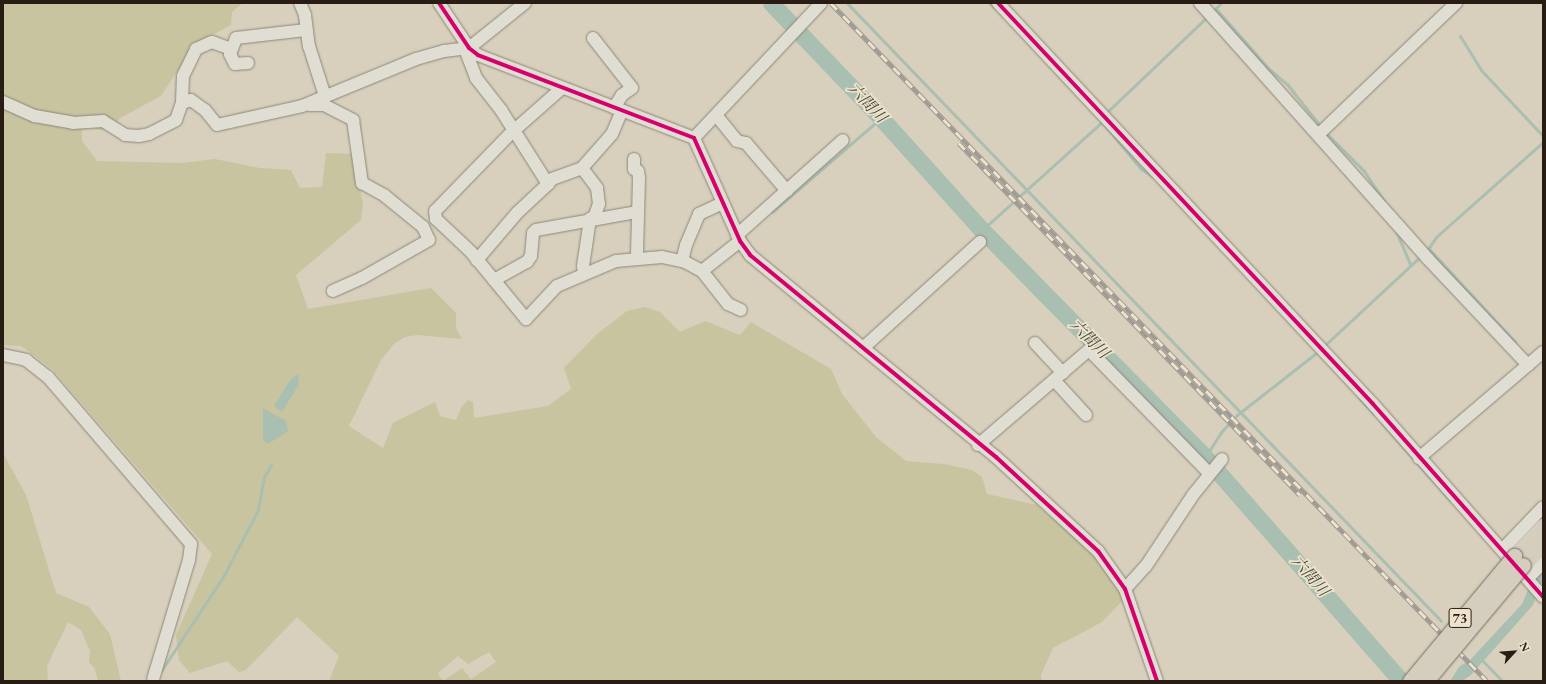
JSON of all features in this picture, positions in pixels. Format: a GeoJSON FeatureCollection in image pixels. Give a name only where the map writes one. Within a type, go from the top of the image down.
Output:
{"type":"FeatureCollection","features":[{"type":"Feature","properties":{"kind":"main road","name":"73"},"geometry":{"type":"LineString","coordinates":[[1426,681],[1520,566],[1543,526]]}},
{"type":"Feature","properties":{"kind":"main road","name":"73"},"geometry":{"type":"LineString","coordinates":[[1410,681],[1543,544]]}},
{"type":"Feature","properties":{"kind":"street"},"geometry":{"type":"LineString","coordinates":[[300,3],[305,15],[306,30],[325,96]]}},
{"type":"Feature","properties":{"kind":"street"},"geometry":{"type":"LineString","coordinates":[[440,3],[467,48],[476,78],[514,130],[548,184]]}},
{"type":"Feature","properties":{"kind":"street"},"geometry":{"type":"LineString","coordinates":[[302,106],[416,59],[444,51],[467,48],[526,3]]}},
{"type":"Feature","properties":{"kind":"street"},"geometry":{"type":"LineString","coordinates":[[694,138],[821,3]]}},
{"type":"Feature","properties":{"kind":"street"},"geometry":{"type":"LineString","coordinates":[[998,3],[1104,117],[1190,206],[1321,348],[1419,458],[1520,566],[1542,594]]}},
{"type":"Feature","properties":{"kind":"street"},"geometry":{"type":"LineString","coordinates":[[1200,3],[1322,131],[1420,249],[1528,365]]}},
{"type":"Feature","properties":{"kind":"street"},"geometry":{"type":"LineString","coordinates":[[1322,131],[1456,3]]}},
{"type":"Feature","properties":{"kind":"street"},"geometry":{"type":"LineString","coordinates":[[248,63],[235,64],[230,54],[236,38],[306,30]]}},
{"type":"Feature","properties":{"kind":"street"},"geometry":{"type":"LineString","coordinates":[[477,260],[518,213],[552,179],[582,168],[612,134],[622,95],[632,88],[593,38]]}},
{"type":"Feature","properties":{"kind":"street"},"geometry":{"type":"LineString","coordinates":[[3,102],[42,117],[73,123],[103,121],[125,135],[139,136],[149,134],[176,120],[182,103],[184,76],[196,49],[212,42],[231,48]]}},
{"type":"Feature","properties":{"kind":"street"},"geometry":{"type":"LineString","coordinates":[[467,48],[478,55],[694,138],[738,238],[750,255],[978,444],[996,457],[1098,551],[1125,589],[1157,681]]}},
{"type":"Feature","properties":{"kind":"street"},"geometry":{"type":"LineString","coordinates":[[423,227],[435,211],[514,130],[562,88]]}},
{"type":"Feature","properties":{"kind":"street"},"geometry":{"type":"LineString","coordinates":[[182,103],[195,101],[217,125],[302,106],[324,105],[353,120],[362,183],[385,196],[423,227],[429,240],[362,278],[332,291]]}},
{"type":"Feature","properties":{"kind":"street"},"geometry":{"type":"LineString","coordinates":[[716,115],[737,141],[746,143],[787,191]]}},
{"type":"Feature","properties":{"kind":"street"},"geometry":{"type":"LineString","coordinates":[[702,272],[843,140]]}},
{"type":"Feature","properties":{"kind":"street"},"geometry":{"type":"LineString","coordinates":[[634,159],[634,169],[638,171],[639,178],[637,257]]}},
{"type":"Feature","properties":{"kind":"street"},"geometry":{"type":"LineString","coordinates":[[582,168],[597,188],[599,204],[592,219],[583,266],[584,273]]}},
{"type":"Feature","properties":{"kind":"street"},"geometry":{"type":"LineString","coordinates":[[682,261],[686,245],[699,214],[723,203]]}},
{"type":"Feature","properties":{"kind":"street"},"geometry":{"type":"LineString","coordinates":[[435,211],[436,219],[477,260],[526,319],[557,286],[584,273],[616,261],[637,257],[662,257],[682,261],[702,272],[728,304],[742,310]]}},
{"type":"Feature","properties":{"kind":"street"},"geometry":{"type":"LineString","coordinates":[[494,280],[527,262],[531,256],[533,233],[536,230],[637,212]]}},
{"type":"Feature","properties":{"kind":"street"},"geometry":{"type":"LineString","coordinates":[[863,348],[980,242]]}},
{"type":"Feature","properties":{"kind":"street"},"geometry":{"type":"LineString","coordinates":[[1035,343],[1086,415]]}},
{"type":"Feature","properties":{"kind":"street"},"geometry":{"type":"LineString","coordinates":[[978,444],[1059,377],[1089,350],[1209,473]]}},
{"type":"Feature","properties":{"kind":"street"},"geometry":{"type":"LineString","coordinates":[[1419,458],[1543,352]]}},
{"type":"Feature","properties":{"kind":"street"},"geometry":{"type":"LineString","coordinates":[[3,355],[26,360],[48,376],[191,544],[189,560],[153,679]]}},
{"type":"Feature","properties":{"kind":"street"},"geometry":{"type":"LineString","coordinates":[[1125,589],[1146,566],[1209,473],[1222,459]]}},
{"type":"Feature","properties":{"kind":"street"},"geometry":{"type":"LineString","coordinates":[[1520,566],[1543,508]]}},
{"type":"Feature","properties":{"kind":"street"},"geometry":{"type":"LineString","coordinates":[[1520,566],[1543,563]]}},
{"type":"Feature","properties":{"kind":"shaded area"},"geometry":{"type":"Polygon","coordinates":[[[3,3],[243,3],[232,12],[231,25],[194,45],[161,96],[120,118],[110,131],[90,128],[82,130],[82,141],[97,161],[182,163],[215,159],[260,168],[291,170],[300,188],[322,187],[326,153],[352,154],[363,204],[361,220],[296,275],[308,309],[431,288],[456,313],[456,328],[462,339],[417,335],[405,337],[394,344],[381,360],[349,426],[383,448],[393,423],[435,402],[440,416],[456,420],[462,406],[468,400],[473,402],[474,418],[548,406],[571,389],[564,368],[597,334],[627,311],[645,307],[660,312],[680,332],[705,321],[740,335],[751,322],[831,369],[842,394],[876,437],[906,461],[944,464],[972,470],[982,477],[987,494],[1037,505],[1094,554],[1125,598],[1102,622],[1053,648],[1041,675],[1042,681],[443,681],[329,681],[339,656],[297,617],[246,670],[239,672],[227,661],[190,673],[179,660],[176,635],[212,554],[52,369],[21,346],[3,345],[3,3]],[[489,652],[468,664],[458,656],[438,673],[443,681],[462,668],[471,679],[496,662],[489,652]]]}},
{"type":"Feature","properties":{"kind":"shaded area"},"geometry":{"type":"Polygon","coordinates":[[[298,374],[299,384],[282,412],[274,406],[291,379],[298,374]]]}},
{"type":"Feature","properties":{"kind":"shaded area"},"geometry":{"type":"Polygon","coordinates":[[[263,408],[286,421],[288,431],[268,444],[263,440],[263,408]]]}},
{"type":"Feature","properties":{"kind":"shaded area"},"geometry":{"type":"Polygon","coordinates":[[[3,453],[26,495],[56,593],[89,607],[110,634],[121,681],[98,681],[95,669],[89,662],[90,651],[81,630],[68,622],[47,666],[48,681],[3,681],[3,453]]]}},
{"type":"Feature","properties":{"kind":"shaded area"},"geometry":{"type":"Polygon","coordinates":[[[1543,568],[1543,579],[1533,605],[1471,675],[1462,681],[1450,681],[1459,667],[1471,659],[1522,604],[1533,578],[1543,568]]]}},
{"type":"Feature","properties":{"kind":"waterway","name":"六間川"},"geometry":{"type":"LineString","coordinates":[[771,3],[881,118],[982,230],[1205,457],[1401,681]]}},
{"type":"Feature","properties":{"kind":"waterway"},"geometry":{"type":"LineString","coordinates":[[847,3],[1441,621]]}},
{"type":"Feature","properties":{"kind":"waterway"},"geometry":{"type":"LineString","coordinates":[[989,3],[996,8]]}},
{"type":"Feature","properties":{"kind":"waterway"},"geometry":{"type":"LineString","coordinates":[[1212,12],[1221,3]]}},
{"type":"Feature","properties":{"kind":"waterway"},"geometry":{"type":"LineString","coordinates":[[1216,9],[1269,69],[1287,84],[1322,128]]}},
{"type":"Feature","properties":{"kind":"waterway"},"geometry":{"type":"LineString","coordinates":[[1105,114],[1208,16]]}},
{"type":"Feature","properties":{"kind":"waterway"},"geometry":{"type":"LineString","coordinates":[[1460,36],[1481,70],[1543,136]]}},
{"type":"Feature","properties":{"kind":"waterway"},"geometry":{"type":"LineString","coordinates":[[1098,117],[1141,169],[1154,177]]}},
{"type":"Feature","properties":{"kind":"waterway"},"geometry":{"type":"LineString","coordinates":[[772,212],[881,118]]}},
{"type":"Feature","properties":{"kind":"waterway"},"geometry":{"type":"LineString","coordinates":[[982,230],[1101,123]]}},
{"type":"Feature","properties":{"kind":"waterway"},"geometry":{"type":"LineString","coordinates":[[1325,132],[1364,171],[1388,207]]}},
{"type":"Feature","properties":{"kind":"waterway"},"geometry":{"type":"LineString","coordinates":[[1425,253],[1436,237],[1543,142]]}},
{"type":"Feature","properties":{"kind":"waterway"},"geometry":{"type":"LineString","coordinates":[[1396,231],[1410,264]]}},
{"type":"Feature","properties":{"kind":"waterway"},"geometry":{"type":"LineString","coordinates":[[1429,249],[1515,342]]}},
{"type":"Feature","properties":{"kind":"waterway"},"geometry":{"type":"LineString","coordinates":[[1324,346],[1421,256]]}},
{"type":"Feature","properties":{"kind":"waterway"},"geometry":{"type":"LineString","coordinates":[[1205,457],[1222,431],[1237,415],[1320,350]]}},
{"type":"Feature","properties":{"kind":"waterway"},"geometry":{"type":"LineString","coordinates":[[1359,398],[1373,413]]}},
{"type":"Feature","properties":{"kind":"waterway"},"geometry":{"type":"LineString","coordinates":[[1381,422],[1450,500]]}},
{"type":"Feature","properties":{"kind":"waterway"},"geometry":{"type":"LineString","coordinates":[[161,671],[223,577],[258,510],[264,477],[271,465]]}},
{"type":"Feature","properties":{"kind":"waterway"},"geometry":{"type":"LineString","coordinates":[[1480,658],[1502,681]]}},
{"type":"Feature","properties":{"kind":"railway"},"geometry":{"type":"LineString","coordinates":[[831,3],[1487,681]]}},
{"type":"Feature","properties":{"kind":"railway"},"geometry":{"type":"LineString","coordinates":[[959,143],[1300,495]]}},
{"type":"Feature","properties":{"kind":"cycle path"},"geometry":{"type":"LineString","coordinates":[[439,3],[469,48],[478,55],[694,138],[740,241],[750,255],[996,457],[1098,551],[1125,589],[1157,681]]}},
{"type":"Feature","properties":{"kind":"cycle path"},"geometry":{"type":"LineString","coordinates":[[998,3],[1373,404],[1543,597]]}}]}
